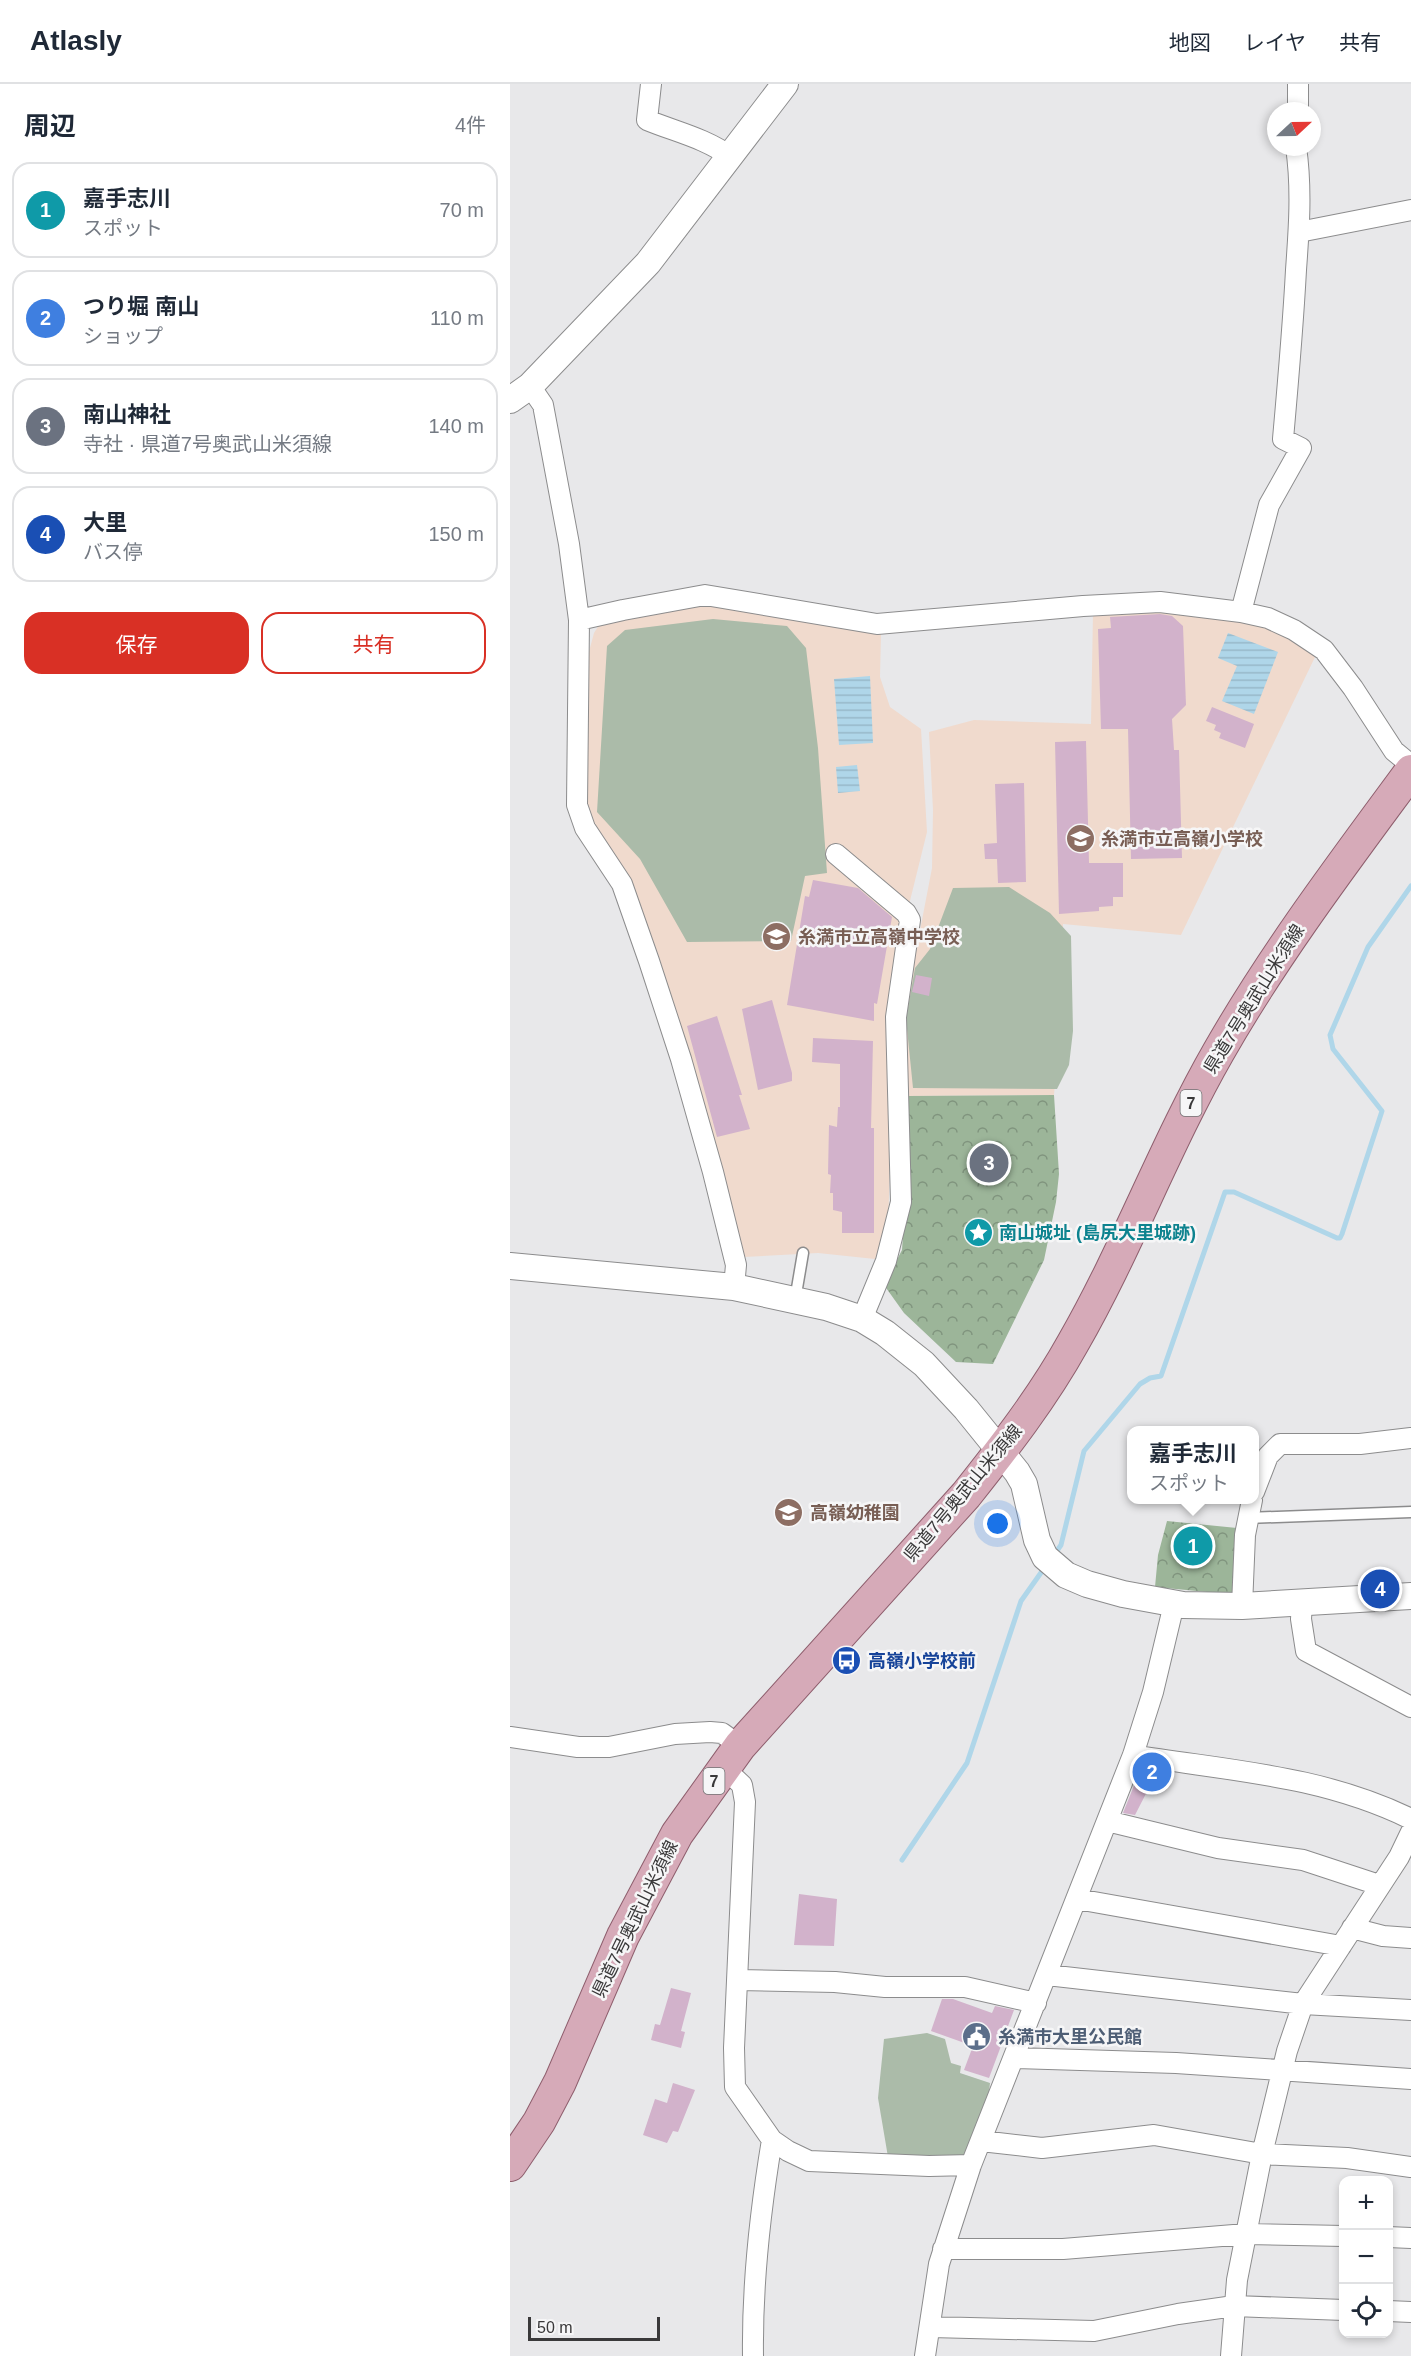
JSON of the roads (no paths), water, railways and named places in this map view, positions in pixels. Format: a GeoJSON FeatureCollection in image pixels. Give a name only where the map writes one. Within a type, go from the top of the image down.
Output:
{"type":"FeatureCollection","features":[{"type":"Feature","properties":{"kind":"main road","name":"県道7号奥武山米須線"},"geometry":{"type":"LineString","coordinates":[[510,2165],[539,2122],[560,2082],[605,1976],[651,1880],[677,1834],[732,1757],[966,1495],[1035,1405],[1074,1342],[1194,1096],[1258,986],[1411,771]]}},
{"type":"Feature","properties":{"kind":"street"},"geometry":{"type":"LineString","coordinates":[[651,84],[647,120],[715,145],[731,157]]}},
{"type":"Feature","properties":{"kind":"street"},"geometry":{"type":"LineString","coordinates":[[734,1287],[736,1265],[681,1059],[622,884],[585,828],[577,805],[579,620],[569,544],[543,405],[520,393],[648,263],[785,84]]}},
{"type":"Feature","properties":{"kind":"street"},"geometry":{"type":"LineString","coordinates":[[1298,84],[1298,102]]}},
{"type":"Feature","properties":{"kind":"street"},"geometry":{"type":"LineString","coordinates":[[1241,612],[1269,505],[1301,448],[1282,440],[1292,349],[1299,232],[1297,156]]}},
{"type":"Feature","properties":{"kind":"street"},"geometry":{"type":"LineString","coordinates":[[1299,232],[1411,210]]}},
{"type":"Feature","properties":{"kind":"street"},"geometry":{"type":"LineString","coordinates":[[579,620],[705,595],[877,624],[1083,606],[1160,602],[1241,612],[1268,618],[1294,630],[1324,650],[1353,688],[1394,751],[1411,765]]}},
{"type":"Feature","properties":{"kind":"street"},"geometry":{"type":"LineString","coordinates":[[836,854],[906,913],[910,920],[896,1017],[901,1202],[886,1261],[862,1319]]}},
{"type":"Feature","properties":{"kind":"street"},"geometry":{"type":"LineString","coordinates":[[510,1266],[734,1287],[826,1307],[862,1319],[885,1333],[924,1364],[966,1409],[1024,1484],[1037,1540],[1045,1557],[1066,1575],[1087,1584],[1174,1604],[1242,1606],[1411,1596]]}},
{"type":"Feature","properties":{"kind":"street"},"geometry":{"type":"LineString","coordinates":[[1259,1479],[1268,1456],[1280,1444],[1360,1444],[1411,1438]]}},
{"type":"Feature","properties":{"kind":"street"},"geometry":{"type":"LineString","coordinates":[[1242,1606],[1250,1509]]}},
{"type":"Feature","properties":{"kind":"street"},"geometry":{"type":"LineString","coordinates":[[1302,1603],[1301,1619],[1306,1651],[1411,1707]]}},
{"type":"Feature","properties":{"kind":"street"},"geometry":{"type":"LineString","coordinates":[[926,2356],[943,2249],[971,2165],[1133,1755],[1153,1692],[1174,1604]]}},
{"type":"Feature","properties":{"kind":"street"},"geometry":{"type":"LineString","coordinates":[[510,1737],[578,1747],[609,1747],[675,1734],[722,1733],[742,1785],[745,1802],[734,2048],[735,2087],[772,2140],[809,2161],[917,2166],[971,2165]]}},
{"type":"Feature","properties":{"kind":"street"},"geometry":{"type":"LineString","coordinates":[[1133,1755],[1274,1775],[1328,1788],[1389,1808],[1411,1819]]}},
{"type":"Feature","properties":{"kind":"street"},"geometry":{"type":"LineString","coordinates":[[1107,1821],[1218,1848],[1303,1860],[1379,1885]]}},
{"type":"Feature","properties":{"kind":"street"},"geometry":{"type":"LineString","coordinates":[[1231,2356],[1237,2280],[1262,2154],[1282,2070],[1303,2004],[1399,1857],[1411,1832]]}},
{"type":"Feature","properties":{"kind":"street"},"geometry":{"type":"LineString","coordinates":[[1077,1899],[1341,1946]]}},
{"type":"Feature","properties":{"kind":"street"},"geometry":{"type":"LineString","coordinates":[[1352,1928],[1383,1936],[1411,1938]]}},
{"type":"Feature","properties":{"kind":"street"},"geometry":{"type":"LineString","coordinates":[[1047,1975],[1303,2004],[1411,2010]]}},
{"type":"Feature","properties":{"kind":"street"},"geometry":{"type":"LineString","coordinates":[[738,1980],[835,1982],[885,1987],[965,1987],[1036,2003]]}},
{"type":"Feature","properties":{"kind":"street"},"geometry":{"type":"LineString","coordinates":[[1014,2058],[1176,2063],[1411,2079]]}},
{"type":"Feature","properties":{"kind":"street"},"geometry":{"type":"LineString","coordinates":[[981,2140],[1042,2148],[1154,2135],[1262,2154],[1347,2158],[1411,2167]]}},
{"type":"Feature","properties":{"kind":"street"},"geometry":{"type":"LineString","coordinates":[[753,2356],[753,2285],[759,2223],[772,2140]]}},
{"type":"Feature","properties":{"kind":"street"},"geometry":{"type":"LineString","coordinates":[[943,2249],[1063,2249],[1246,2234],[1339,2236]]}},
{"type":"Feature","properties":{"kind":"street"},"geometry":{"type":"LineString","coordinates":[[1393,2237],[1411,2238]]}},
{"type":"Feature","properties":{"kind":"street"},"geometry":{"type":"LineString","coordinates":[[931,2327],[1094,2331],[1178,2313],[1234,2306],[1339,2310]]}},
{"type":"Feature","properties":{"kind":"street"},"geometry":{"type":"LineString","coordinates":[[1393,2311],[1411,2312]]}},
{"type":"Feature","properties":{"kind":"lane"},"geometry":{"type":"LineString","coordinates":[[795,1300],[803,1253]]}},
{"type":"Feature","properties":{"kind":"lane"},"geometry":{"type":"LineString","coordinates":[[1250,1509],[1411,1512]]}},
{"type":"Feature","properties":{"kind":"water"},"geometry":{"type":"Polygon","coordinates":[[[1228,633],[1278,652],[1254,714],[1222,701],[1237,666],[1218,658],[1228,633]]]}},
{"type":"Feature","properties":{"kind":"water"},"geometry":{"type":"Polygon","coordinates":[[[870,676],[873,743],[839,745],[834,679],[870,676]]]}},
{"type":"Feature","properties":{"kind":"water"},"geometry":{"type":"Polygon","coordinates":[[[857,765],[860,791],[838,793],[836,767],[857,765]]]}},
{"type":"Feature","properties":{"kind":"waterway"},"geometry":{"type":"LineString","coordinates":[[1054,1555],[1061,1545],[1084,1451],[1140,1384],[1150,1378],[1161,1376],[1225,1192],[1234,1192],[1340,1238],[1382,1111],[1333,1049],[1330,1035],[1368,947],[1411,886]]}},
{"type":"Feature","properties":{"kind":"waterway"},"geometry":{"type":"LineString","coordinates":[[902,1860],[967,1763],[1021,1601],[1045,1567]]}},
{"type":"Feature","properties":{"kind":"place","name":"糸満市立高嶺小学校"},"geometry":{"type":"Point","coordinates":[1080,839]}},
{"type":"Feature","properties":{"kind":"place","name":"糸満市立高嶺中学校"},"geometry":{"type":"Point","coordinates":[777,937]}},
{"type":"Feature","properties":{"kind":"place","name":"南山神社"},"geometry":{"type":"Point","coordinates":[989,1163]}},
{"type":"Feature","properties":{"kind":"place","name":"南山城址 (島尻大里城跡)"},"geometry":{"type":"Point","coordinates":[978,1233]}},
{"type":"Feature","properties":{"kind":"place","name":"高嶺幼稚園"},"geometry":{"type":"Point","coordinates":[789,1513]}},
{"type":"Feature","properties":{"kind":"place","name":"嘉手志川"},"geometry":{"type":"Point","coordinates":[1193,1546]}},
{"type":"Feature","properties":{"kind":"place","name":"大里"},"geometry":{"type":"Point","coordinates":[1380,1589]}},
{"type":"Feature","properties":{"kind":"place","name":"高嶺小学校前"},"geometry":{"type":"Point","coordinates":[847,1661]}},
{"type":"Feature","properties":{"kind":"place","name":"つり堀 南山"},"geometry":{"type":"Point","coordinates":[1152,1772]}},
{"type":"Feature","properties":{"kind":"place","name":"糸満市大里公民館"},"geometry":{"type":"Point","coordinates":[977,2037]}}]}
